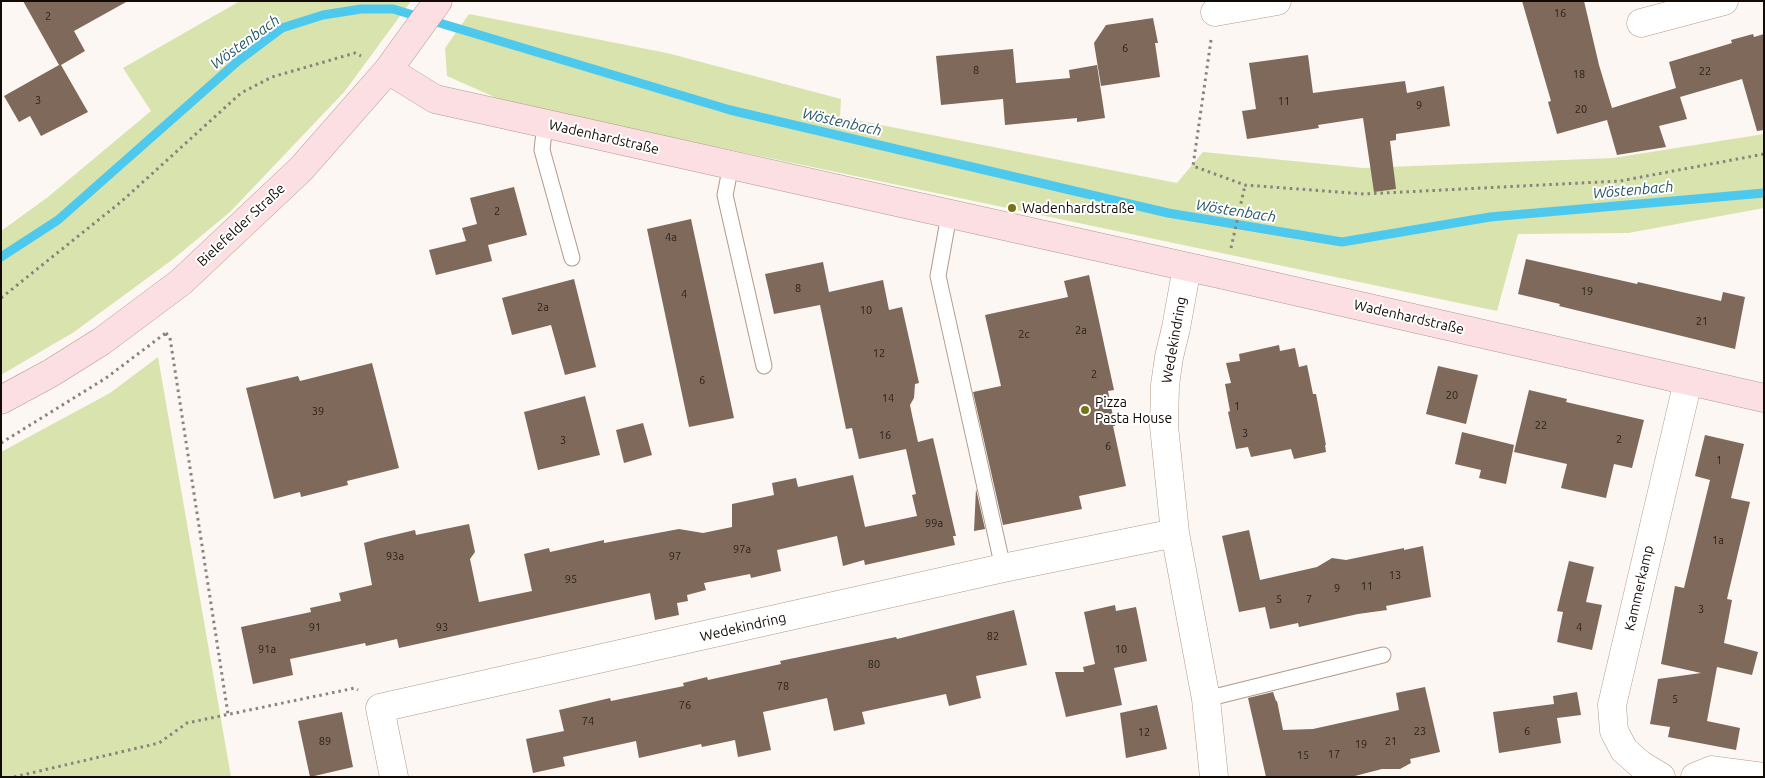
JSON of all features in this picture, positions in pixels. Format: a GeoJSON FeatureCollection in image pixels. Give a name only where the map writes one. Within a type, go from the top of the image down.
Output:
{"type":"FeatureCollection","features":[{"type":"Feature","properties":{"kind":"street"},"geometry":{"type":"LineString","coordinates":[[1215,12],[1277,1]]}},
{"type":"Feature","properties":{"kind":"street"},"geometry":{"type":"LineString","coordinates":[[1641,23],[1724,1]]}},
{"type":"Feature","properties":{"kind":"street","name":"Bielefelder Straße"},"geometry":{"type":"LineString","coordinates":[[1,400],[51,373],[102,341],[181,282],[301,169],[388,70],[437,3]]}},
{"type":"Feature","properties":{"kind":"street","name":"Wadenhardstraße"},"geometry":{"type":"LineString","coordinates":[[388,70],[435,99],[1764,398]]}},
{"type":"Feature","properties":{"kind":"street","name":"Wedekindring"},"geometry":{"type":"LineString","coordinates":[[1187,267],[1176,328],[1168,357],[1164,426],[1175,533],[1206,699],[1214,777]]}},
{"type":"Feature","properties":{"kind":"street","name":"Kammerkamp"},"geometry":{"type":"LineString","coordinates":[[1661,777],[1641,765],[1624,750],[1614,731],[1612,706],[1688,381]]}},
{"type":"Feature","properties":{"kind":"street","name":"Wedekindring"},"geometry":{"type":"LineString","coordinates":[[380,708],[1003,568],[1175,533]]}},
{"type":"Feature","properties":{"kind":"street"},"geometry":{"type":"LineString","coordinates":[[380,708],[394,777]]}},
{"type":"Feature","properties":{"kind":"street"},"geometry":{"type":"LineString","coordinates":[[1695,777],[1712,770],[1764,776]]}},
{"type":"Feature","properties":{"kind":"lane"},"geometry":{"type":"LineString","coordinates":[[545,123],[542,150],[572,258]]}},
{"type":"Feature","properties":{"kind":"lane"},"geometry":{"type":"LineString","coordinates":[[731,165],[725,195],[764,366]]}},
{"type":"Feature","properties":{"kind":"lane"},"geometry":{"type":"LineString","coordinates":[[950,215],[938,276],[1003,568]]}},
{"type":"Feature","properties":{"kind":"lane"},"geometry":{"type":"LineString","coordinates":[[1206,699],[1383,655]]}},
{"type":"Feature","properties":{"kind":"path"},"geometry":{"type":"LineString","coordinates":[[1215,12],[1193,166],[1245,185],[1364,194],[1620,181],[1764,154]]}},
{"type":"Feature","properties":{"kind":"path"},"geometry":{"type":"LineString","coordinates":[[1,298],[122,201],[241,93],[272,77],[355,52],[388,70]]}},
{"type":"Feature","properties":{"kind":"path"},"geometry":{"type":"LineString","coordinates":[[1229,255],[1245,185]]}},
{"type":"Feature","properties":{"kind":"path"},"geometry":{"type":"LineString","coordinates":[[166,333],[170,338],[228,714]]}},
{"type":"Feature","properties":{"kind":"path"},"geometry":{"type":"LineString","coordinates":[[14,777],[159,743],[187,723],[355,688],[380,708]]}},
{"type":"Feature","properties":{"kind":"green space"},"geometry":{"type":"Polygon","coordinates":[[[240,1],[411,1],[345,91],[230,212],[172,260],[74,332],[1,375],[1,231],[48,197],[151,111],[123,68],[240,1]]]}},
{"type":"Feature","properties":{"kind":"green space"},"geometry":{"type":"Polygon","coordinates":[[[469,14],[667,53],[841,99],[840,117],[1177,183],[1203,152],[1363,168],[1613,158],[1764,134],[1764,208],[1628,233],[1518,234],[1497,311],[508,103],[447,76],[445,48],[469,14]]]}},
{"type":"Feature","properties":{"kind":"green space"},"geometry":{"type":"Polygon","coordinates":[[[158,357],[231,777],[1,777],[1,452],[110,393],[158,357]]]}},
{"type":"Feature","properties":{"kind":"building"},"geometry":{"type":"Polygon","coordinates":[[[23,1],[128,1],[74,31],[85,51],[61,65],[88,112],[41,136],[30,116],[19,122],[4,96],[59,65],[23,1]]]}},
{"type":"Feature","properties":{"kind":"building"},"geometry":{"type":"Polygon","coordinates":[[[1522,1],[1584,1],[1599,65],[1612,108],[1676,88],[1669,62],[1732,43],[1731,40],[1753,34],[1754,37],[1764,34],[1764,130],[1757,131],[1742,79],[1680,97],[1687,119],[1659,126],[1666,147],[1617,155],[1607,120],[1557,134],[1548,102],[1551,101],[1522,1]]]}},
{"type":"Feature","properties":{"kind":"building"},"geometry":{"type":"Polygon","coordinates":[[[1153,18],[1158,43],[1155,43],[1160,77],[1101,86],[1094,43],[1106,25],[1153,18]]]}},
{"type":"Feature","properties":{"kind":"building"},"geometry":{"type":"Polygon","coordinates":[[[1013,49],[1016,83],[1070,78],[1069,70],[1097,65],[1105,118],[1077,122],[1077,118],[1005,125],[1003,99],[941,105],[936,56],[1013,49]]]}},
{"type":"Feature","properties":{"kind":"building"},"geometry":{"type":"Polygon","coordinates":[[[1308,55],[1313,93],[1405,81],[1407,93],[1444,86],[1450,126],[1396,134],[1396,140],[1390,141],[1396,189],[1374,192],[1363,118],[1318,125],[1319,128],[1247,139],[1242,111],[1256,109],[1249,63],[1308,55]]]}},
{"type":"Feature","properties":{"kind":"building"},"geometry":{"type":"Polygon","coordinates":[[[514,187],[527,235],[488,245],[492,261],[436,275],[429,250],[466,241],[462,228],[477,224],[470,198],[514,187]]]}},
{"type":"Feature","properties":{"kind":"building"},"geometry":{"type":"Polygon","coordinates":[[[691,219],[734,418],[689,427],[647,229],[691,219]]]}},
{"type":"Feature","properties":{"kind":"building"},"geometry":{"type":"Polygon","coordinates":[[[1526,259],[1721,301],[1723,292],[1745,297],[1735,349],[1559,306],[1560,304],[1518,294],[1526,259]]]}},
{"type":"Feature","properties":{"kind":"building"},"geometry":{"type":"Polygon","coordinates":[[[823,262],[829,292],[883,280],[889,310],[902,307],[919,383],[915,384],[914,398],[910,405],[918,442],[933,438],[956,536],[953,536],[955,545],[865,565],[864,560],[843,566],[837,536],[777,550],[781,571],[751,578],[750,574],[704,583],[706,590],[687,595],[688,601],[677,603],[679,615],[655,620],[650,593],[399,648],[397,639],[366,646],[365,643],[290,659],[293,675],[253,684],[241,627],[311,612],[310,608],[341,601],[339,593],[372,585],[364,543],[377,539],[415,530],[416,535],[469,524],[475,552],[470,559],[479,602],[532,591],[524,554],[549,548],[550,552],[604,540],[604,543],[679,529],[703,533],[732,527],[732,504],[774,495],[772,483],[796,478],[798,487],[853,475],[865,527],[917,516],[912,495],[916,494],[906,449],[859,459],[852,428],[846,429],[820,305],[774,314],[765,274],[823,262]]]}},
{"type":"Feature","properties":{"kind":"building"},"geometry":{"type":"Polygon","coordinates":[[[1089,275],[1114,390],[1108,391],[1115,426],[1113,426],[1126,486],[1079,496],[1082,509],[1003,525],[973,392],[1001,386],[985,315],[1068,297],[1064,281],[1089,275]]]}},
{"type":"Feature","properties":{"kind":"building"},"geometry":{"type":"Polygon","coordinates":[[[574,279],[596,367],[565,375],[551,325],[512,335],[502,298],[574,279]]]}},
{"type":"Feature","properties":{"kind":"building"},"geometry":{"type":"Polygon","coordinates":[[[1279,345],[1280,351],[1295,348],[1299,367],[1307,365],[1313,394],[1316,394],[1326,452],[1294,459],[1291,449],[1251,457],[1248,447],[1236,449],[1228,412],[1230,411],[1225,384],[1231,383],[1226,363],[1240,361],[1239,354],[1279,345]]]}},
{"type":"Feature","properties":{"kind":"building"},"geometry":{"type":"Polygon","coordinates":[[[372,363],[399,468],[347,481],[348,485],[301,497],[300,492],[274,499],[246,388],[298,376],[300,381],[372,363]]]}},
{"type":"Feature","properties":{"kind":"building"},"geometry":{"type":"Polygon","coordinates":[[[1438,366],[1478,375],[1466,424],[1426,414],[1438,366]]]}},
{"type":"Feature","properties":{"kind":"building"},"geometry":{"type":"Polygon","coordinates":[[[1529,390],[1567,399],[1566,402],[1644,420],[1632,468],[1614,464],[1606,498],[1561,488],[1567,464],[1514,452],[1529,390]]]}},
{"type":"Feature","properties":{"kind":"building"},"geometry":{"type":"Polygon","coordinates":[[[585,396],[600,455],[538,470],[524,412],[585,396]]]}},
{"type":"Feature","properties":{"kind":"building"},"geometry":{"type":"Polygon","coordinates":[[[643,423],[652,455],[624,463],[616,430],[643,423]]]}},
{"type":"Feature","properties":{"kind":"building"},"geometry":{"type":"Polygon","coordinates":[[[1462,432],[1514,445],[1506,484],[1479,478],[1481,470],[1455,464],[1462,432]]]}},
{"type":"Feature","properties":{"kind":"building"},"geometry":{"type":"Polygon","coordinates":[[[1705,435],[1744,444],[1731,498],[1750,502],[1727,599],[1732,600],[1724,643],[1758,652],[1752,675],[1717,667],[1707,721],[1740,728],[1736,750],[1668,737],[1670,727],[1650,724],[1658,679],[1701,673],[1661,664],[1675,586],[1684,588],[1710,480],[1695,476],[1705,435]]]}},
{"type":"Feature","properties":{"kind":"building"},"geometry":{"type":"Polygon","coordinates":[[[976,489],[985,529],[974,531],[976,489]]]}},
{"type":"Feature","properties":{"kind":"building"},"geometry":{"type":"Polygon","coordinates":[[[1249,530],[1260,580],[1317,567],[1332,558],[1346,560],[1423,546],[1431,597],[1386,606],[1387,610],[1358,614],[1299,627],[1298,623],[1270,629],[1265,607],[1239,612],[1222,536],[1249,530]]]}},
{"type":"Feature","properties":{"kind":"building"},"geometry":{"type":"Polygon","coordinates":[[[1569,561],[1594,567],[1586,602],[1602,605],[1592,650],[1557,642],[1563,612],[1557,611],[1569,561]]]}},
{"type":"Feature","properties":{"kind":"building"},"geometry":{"type":"Polygon","coordinates":[[[1115,605],[1116,611],[1136,607],[1147,661],[1114,668],[1122,705],[1066,717],[1055,672],[1084,672],[1083,667],[1095,664],[1084,612],[1115,605]]]}},
{"type":"Feature","properties":{"kind":"building"},"geometry":{"type":"Polygon","coordinates":[[[1014,610],[1027,665],[976,676],[981,698],[949,706],[946,694],[862,712],[865,724],[834,731],[827,698],[763,712],[771,750],[738,757],[735,740],[702,747],[701,744],[639,758],[636,741],[563,757],[565,766],[533,773],[526,739],[564,731],[559,710],[610,698],[611,701],[684,686],[683,683],[707,677],[708,680],[781,664],[780,661],[896,637],[897,639],[1014,610]]]}},
{"type":"Feature","properties":{"kind":"building"},"geometry":{"type":"Polygon","coordinates":[[[1425,687],[1440,752],[1410,759],[1411,763],[1400,769],[1382,769],[1351,777],[1266,777],[1248,698],[1273,692],[1277,701],[1283,730],[1313,729],[1399,710],[1396,693],[1425,687]]]}},
{"type":"Feature","properties":{"kind":"building"},"geometry":{"type":"Polygon","coordinates":[[[1577,692],[1581,715],[1557,718],[1561,743],[1499,753],[1493,712],[1554,704],[1553,696],[1577,692]]]}},
{"type":"Feature","properties":{"kind":"building"},"geometry":{"type":"Polygon","coordinates":[[[1157,705],[1167,749],[1126,758],[1120,713],[1157,705]]]}},
{"type":"Feature","properties":{"kind":"building"},"geometry":{"type":"Polygon","coordinates":[[[342,712],[353,767],[310,777],[298,721],[342,712]]]}},
{"type":"Feature","properties":{"kind":"waterway","name":"Wöstenbach"},"geometry":{"type":"LineString","coordinates":[[1,257],[58,220],[238,61],[282,28],[323,15],[361,9],[393,9],[730,110],[1168,213],[1342,242],[1490,217],[1764,193]]}},
{"type":"Feature","properties":{"kind":"place","name":"Wadenhardstraße"},"geometry":{"type":"Point","coordinates":[1012,208]}},
{"type":"Feature","properties":{"kind":"place","name":"Pizza Pasta House"},"geometry":{"type":"Point","coordinates":[1085,410]}}]}
